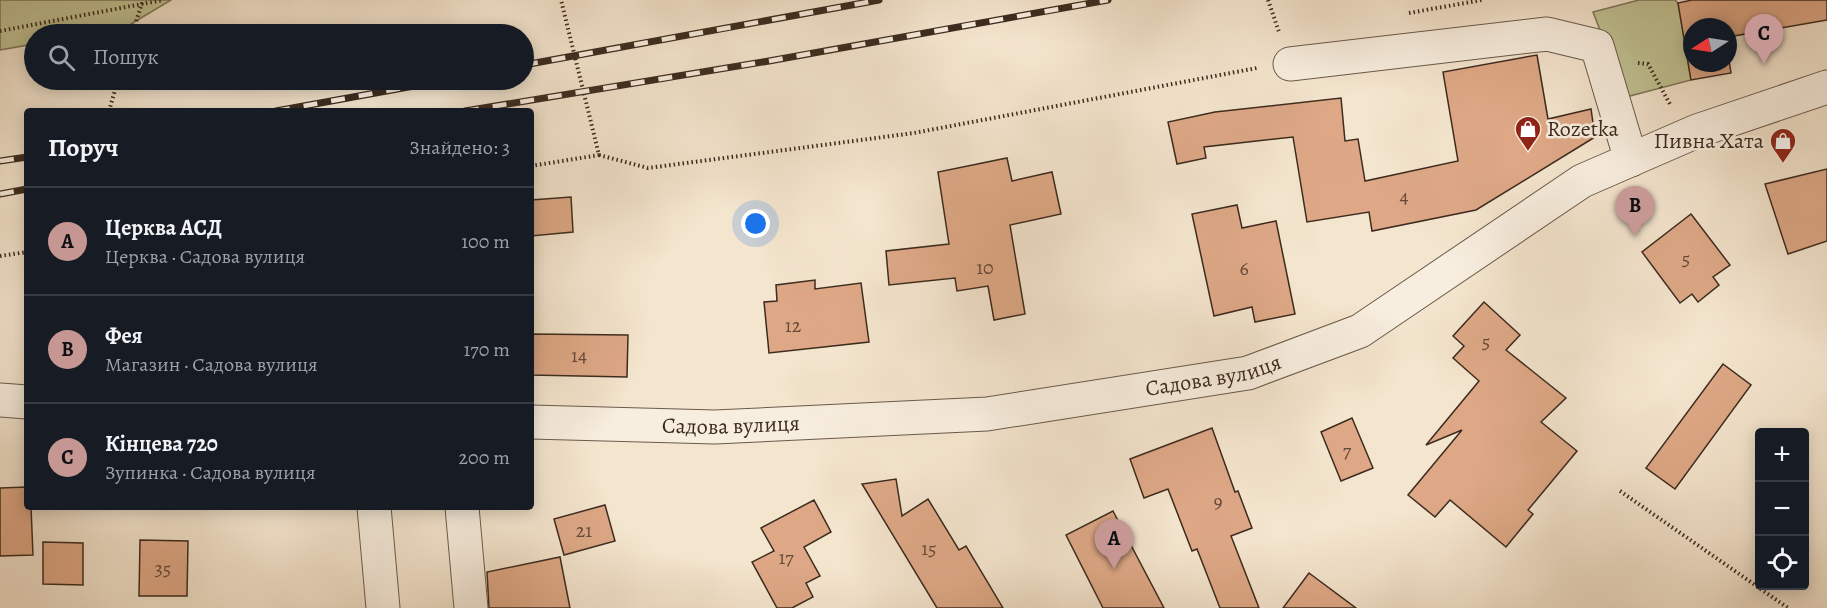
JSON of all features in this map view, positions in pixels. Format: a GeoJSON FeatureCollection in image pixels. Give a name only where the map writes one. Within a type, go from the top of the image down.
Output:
{"type":"FeatureCollection","features":[{"type":"Feature","properties":{"kind":"street"},"geometry":{"type":"LineString","coordinates":[[1285,50],[1547,34],[1597,46],[1622,137],[1631,160]]}},
{"type":"Feature","properties":{"kind":"street","name":"Садова вулиця"},"geometry":{"type":"LineString","coordinates":[[534,422],[715,427],[987,414],[1248,373],[1360,331],[1582,181],[1697,131],[1827,87]]}},
{"type":"Feature","properties":{"kind":"street"},"geometry":{"type":"LineString","coordinates":[[0,400],[24,402]]}},
{"type":"Feature","properties":{"kind":"street"},"geometry":{"type":"LineString","coordinates":[[374,510],[383,608]]}},
{"type":"Feature","properties":{"kind":"street"},"geometry":{"type":"LineString","coordinates":[[462,510],[471,608]]}},
{"type":"Feature","properties":{"kind":"path"},"geometry":{"type":"LineString","coordinates":[[31,24],[163,0]]}},
{"type":"Feature","properties":{"kind":"path"},"geometry":{"type":"LineString","coordinates":[[561,0],[599,155]]}},
{"type":"Feature","properties":{"kind":"path"},"geometry":{"type":"LineString","coordinates":[[534,166],[599,155],[648,168],[914,133],[1247,69],[1285,50],[1268,0]]}},
{"type":"Feature","properties":{"kind":"path"},"geometry":{"type":"LineString","coordinates":[[135,24],[143,2]]}},
{"type":"Feature","properties":{"kind":"path"},"geometry":{"type":"LineString","coordinates":[[0,30],[24,25]]}},
{"type":"Feature","properties":{"kind":"path"},"geometry":{"type":"LineString","coordinates":[[111,108],[115,90]]}},
{"type":"Feature","properties":{"kind":"path"},"geometry":{"type":"LineString","coordinates":[[0,256],[24,252]]}},
{"type":"Feature","properties":{"kind":"path"},"geometry":{"type":"LineString","coordinates":[[1620,491],[1788,608]]}},
{"type":"Feature","properties":{"kind":"green space"},"geometry":{"type":"Polygon","coordinates":[[[0,0],[171,0],[131,24],[24,24],[24,46],[0,50],[0,0]]]}},
{"type":"Feature","properties":{"kind":"green space"},"geometry":{"type":"Polygon","coordinates":[[[1639,0],[1675,0],[1678,3],[1683,33],[1683,72],[1690,72],[1691,80],[1626,97],[1593,12],[1639,0]]]}},
{"type":"Feature","properties":{"kind":"building"},"geometry":{"type":"Polygon","coordinates":[[[1692,0],[1827,0],[1827,20],[1737,35],[1737,18],[1683,18],[1683,33],[1678,3],[1692,0]]]}},
{"type":"Feature","properties":{"kind":"building"},"geometry":{"type":"Polygon","coordinates":[[[1537,55],[1548,119],[1591,109],[1595,137],[1476,210],[1372,231],[1369,212],[1307,222],[1293,137],[1204,147],[1206,158],[1177,164],[1168,122],[1215,112],[1341,98],[1345,141],[1358,139],[1365,181],[1458,161],[1443,72],[1537,55]]]}},
{"type":"Feature","properties":{"kind":"building"},"geometry":{"type":"Polygon","coordinates":[[[1690,72],[1731,72],[1731,73],[1691,80],[1690,72]]]}},
{"type":"Feature","properties":{"kind":"building"},"geometry":{"type":"Polygon","coordinates":[[[1007,158],[1012,181],[1052,172],[1061,214],[1010,225],[1025,314],[994,320],[988,286],[957,291],[955,278],[889,285],[886,251],[949,244],[938,172],[1007,158]]]}},
{"type":"Feature","properties":{"kind":"building"},"geometry":{"type":"Polygon","coordinates":[[[1827,169],[1827,241],[1788,254],[1765,184],[1827,169]]]}},
{"type":"Feature","properties":{"kind":"building"},"geometry":{"type":"Polygon","coordinates":[[[571,197],[573,232],[534,236],[534,200],[571,197]]]}},
{"type":"Feature","properties":{"kind":"building"},"geometry":{"type":"Polygon","coordinates":[[[1237,205],[1242,228],[1276,221],[1295,314],[1255,322],[1252,307],[1214,316],[1192,214],[1237,205]]]}},
{"type":"Feature","properties":{"kind":"building"},"geometry":{"type":"Polygon","coordinates":[[[1691,214],[1730,265],[1713,277],[1719,285],[1698,302],[1692,294],[1680,303],[1642,252],[1691,214]]]}},
{"type":"Feature","properties":{"kind":"building"},"geometry":{"type":"Polygon","coordinates":[[[815,280],[815,289],[861,283],[869,342],[769,353],[764,302],[777,301],[776,285],[815,280]]]}},
{"type":"Feature","properties":{"kind":"building"},"geometry":{"type":"Polygon","coordinates":[[[1484,302],[1520,335],[1506,350],[1566,398],[1541,422],[1577,451],[1528,510],[1533,514],[1506,547],[1450,500],[1435,517],[1408,495],[1462,430],[1426,445],[1479,381],[1453,358],[1464,346],[1453,336],[1484,302]]]}},
{"type":"Feature","properties":{"kind":"building"},"geometry":{"type":"Polygon","coordinates":[[[534,334],[628,335],[627,377],[534,375],[534,334]]]}},
{"type":"Feature","properties":{"kind":"building"},"geometry":{"type":"Polygon","coordinates":[[[1723,364],[1751,385],[1675,489],[1646,468],[1723,364]]]}},
{"type":"Feature","properties":{"kind":"building"},"geometry":{"type":"Polygon","coordinates":[[[1352,418],[1373,468],[1341,481],[1321,432],[1352,418]]]}},
{"type":"Feature","properties":{"kind":"building"},"geometry":{"type":"Polygon","coordinates":[[[1212,428],[1235,492],[1238,491],[1252,528],[1231,536],[1259,608],[1220,608],[1197,549],[1192,551],[1168,489],[1144,498],[1130,459],[1212,428]]]}},
{"type":"Feature","properties":{"kind":"building"},"geometry":{"type":"Polygon","coordinates":[[[896,479],[902,516],[928,499],[959,550],[966,546],[1003,608],[937,608],[862,484],[896,479]]]}},
{"type":"Feature","properties":{"kind":"building"},"geometry":{"type":"Polygon","coordinates":[[[24,487],[24,510],[31,510],[33,555],[0,556],[0,488],[24,487]]]}},
{"type":"Feature","properties":{"kind":"building"},"geometry":{"type":"Polygon","coordinates":[[[814,500],[831,532],[804,547],[820,576],[806,583],[813,597],[792,608],[777,608],[752,562],[774,551],[761,528],[814,500]]]}},
{"type":"Feature","properties":{"kind":"building"},"geometry":{"type":"Polygon","coordinates":[[[605,505],[615,541],[564,555],[554,519],[605,505]]]}},
{"type":"Feature","properties":{"kind":"building"},"geometry":{"type":"Polygon","coordinates":[[[1113,511],[1164,608],[1103,608],[1066,535],[1113,511]]]}},
{"type":"Feature","properties":{"kind":"building"},"geometry":{"type":"Polygon","coordinates":[[[140,540],[188,541],[187,596],[139,596],[140,540]]]}},
{"type":"Feature","properties":{"kind":"building"},"geometry":{"type":"Polygon","coordinates":[[[43,542],[83,543],[83,585],[43,584],[43,542]]]}},
{"type":"Feature","properties":{"kind":"building"},"geometry":{"type":"Polygon","coordinates":[[[560,557],[570,608],[489,608],[487,572],[560,557]]]}},
{"type":"Feature","properties":{"kind":"building"},"geometry":{"type":"Polygon","coordinates":[[[1309,573],[1356,608],[1283,608],[1309,573]]]}},
{"type":"Feature","properties":{"kind":"railway"},"geometry":{"type":"LineString","coordinates":[[534,63],[879,0]]}},
{"type":"Feature","properties":{"kind":"railway"},"geometry":{"type":"LineString","coordinates":[[483,108],[769,61],[1108,0]]}},
{"type":"Feature","properties":{"kind":"railway"},"geometry":{"type":"LineString","coordinates":[[293,108],[392,90]]}},
{"type":"Feature","properties":{"kind":"railway"},"geometry":{"type":"LineString","coordinates":[[0,161],[24,157]]}},
{"type":"Feature","properties":{"kind":"railway"},"geometry":{"type":"LineString","coordinates":[[0,194],[24,190]]}},
{"type":"Feature","properties":{"kind":"place","name":"Кінцева 720"},"geometry":{"type":"Point","coordinates":[1764,64]}},
{"type":"Feature","properties":{"kind":"place","name":"Rozetka"},"geometry":{"type":"Point","coordinates":[1528,152]}},
{"type":"Feature","properties":{"kind":"place","name":"Пивна Хата"},"geometry":{"type":"Point","coordinates":[1783,164]}},
{"type":"Feature","properties":{"kind":"place","name":"Фея"},"geometry":{"type":"Point","coordinates":[1635,236]}},
{"type":"Feature","properties":{"kind":"place","name":"Церква АСД"},"geometry":{"type":"Point","coordinates":[1114,569]}}]}
